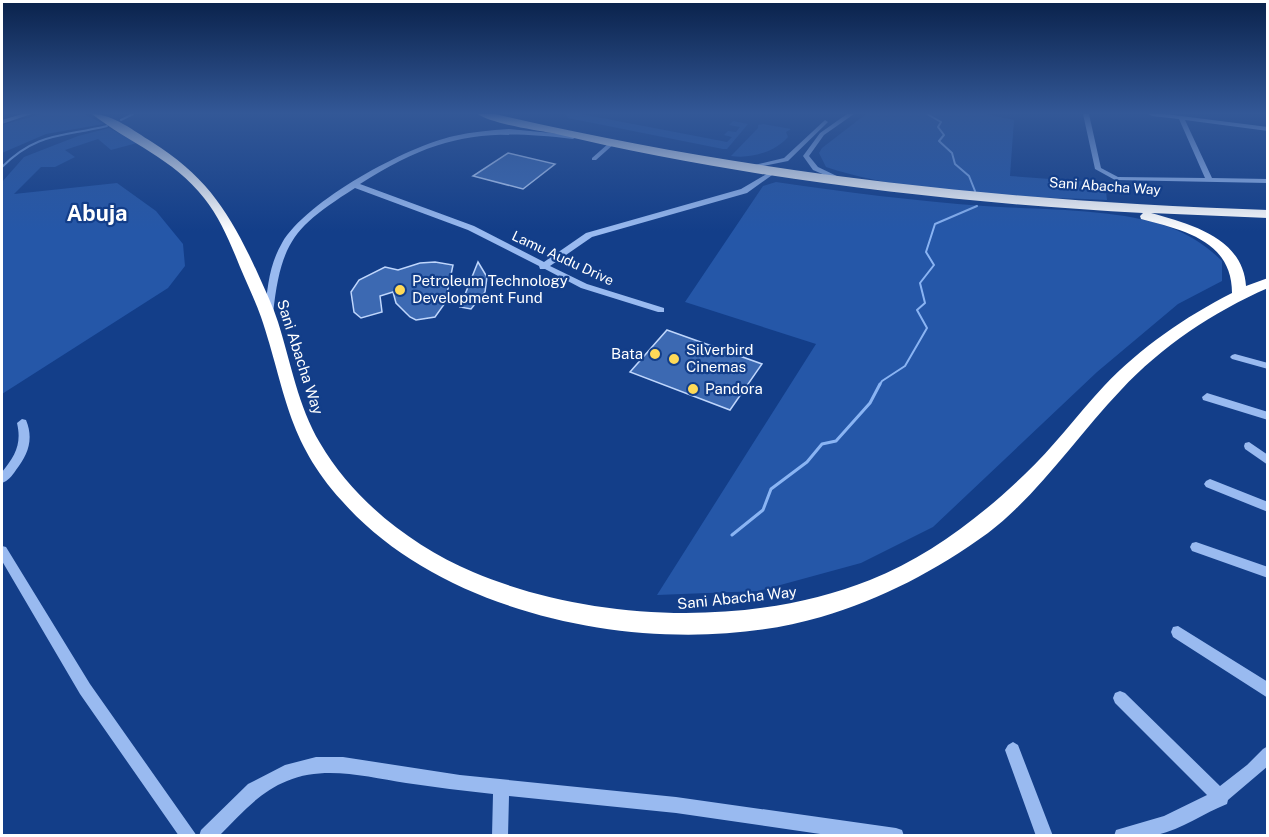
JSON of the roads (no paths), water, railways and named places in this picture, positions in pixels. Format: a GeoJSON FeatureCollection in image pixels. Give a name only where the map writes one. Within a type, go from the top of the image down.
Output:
{"type":"FeatureCollection","features":[{"type":"Feature","properties":{"kind":"highway","name":"Sani Abacha Way"},"geometry":{"type":"LineString","coordinates":[[156,153],[192,179],[214,201],[232,232],[269,318],[280,361],[304,431],[333,478],[381,531],[408,550],[498,593],[597,616],[670,625],[782,616],[827,606],[871,592],[941,556],[990,520],[1032,480],[1116,384],[1156,347],[1239,294],[1268,282]]}},
{"type":"Feature","properties":{"kind":"highway","name":"Sani Abacha Way"},"geometry":{"type":"LineString","coordinates":[[659,153],[738,168],[891,189],[1077,205],[1268,214]]}},
{"type":"Feature","properties":{"kind":"highway"},"geometry":{"type":"LineString","coordinates":[[1101,206],[1163,221],[1209,240],[1229,256],[1235,265],[1239,294]]}},
{"type":"Feature","properties":{"kind":"street"},"geometry":{"type":"LineString","coordinates":[[269,318],[275,271],[291,235],[327,204],[411,153]]}},
{"type":"Feature","properties":{"kind":"street"},"geometry":{"type":"LineString","coordinates":[[594,159],[601,153]]}},
{"type":"Feature","properties":{"kind":"street"},"geometry":{"type":"LineString","coordinates":[[738,168],[786,160],[796,153]]}},
{"type":"Feature","properties":{"kind":"street"},"geometry":{"type":"LineString","coordinates":[[808,153],[806,156],[812,166],[822,172],[860,185]]}},
{"type":"Feature","properties":{"kind":"street"},"geometry":{"type":"LineString","coordinates":[[1094,153],[1098,169],[1117,179],[1268,181]]}},
{"type":"Feature","properties":{"kind":"street"},"geometry":{"type":"LineString","coordinates":[[1197,153],[1209,180]]}},
{"type":"Feature","properties":{"kind":"street"},"geometry":{"type":"LineString","coordinates":[[543,267],[589,235],[744,191],[772,173]]}},
{"type":"Feature","properties":{"kind":"street","name":"Lamu Audu Drive"},"geometry":{"type":"LineString","coordinates":[[355,185],[471,228],[543,267],[585,286],[661,310]]}},
{"type":"Feature","properties":{"kind":"street"},"geometry":{"type":"LineString","coordinates":[[1235,357],[1268,366]]}},
{"type":"Feature","properties":{"kind":"street"},"geometry":{"type":"LineString","coordinates":[[1207,397],[1268,416]]}},
{"type":"Feature","properties":{"kind":"street"},"geometry":{"type":"LineString","coordinates":[[2,479],[23,451],[27,437],[22,423]]}},
{"type":"Feature","properties":{"kind":"street"},"geometry":{"type":"LineString","coordinates":[[1249,446],[1268,461]]}},
{"type":"Feature","properties":{"kind":"street"},"geometry":{"type":"LineString","coordinates":[[1210,484],[1268,507]]}},
{"type":"Feature","properties":{"kind":"street"},"geometry":{"type":"LineString","coordinates":[[1196,547],[1268,573]]}},
{"type":"Feature","properties":{"kind":"street"},"geometry":{"type":"LineString","coordinates":[[2,551],[85,689],[189,836]]}},
{"type":"Feature","properties":{"kind":"street"},"geometry":{"type":"LineString","coordinates":[[1178,632],[1268,691]]}},
{"type":"Feature","properties":{"kind":"street"},"geometry":{"type":"LineString","coordinates":[[1120,698],[1221,798]]}},
{"type":"Feature","properties":{"kind":"street"},"geometry":{"type":"LineString","coordinates":[[1013,750],[1045,836]]}},
{"type":"Feature","properties":{"kind":"street"},"geometry":{"type":"LineString","coordinates":[[1122,836],[1179,818],[1221,798],[1268,754]]}},
{"type":"Feature","properties":{"kind":"street"},"geometry":{"type":"LineString","coordinates":[[207,836],[254,790],[285,773],[316,765],[379,769],[501,787],[676,805],[896,836]]}},
{"type":"Feature","properties":{"kind":"street"},"geometry":{"type":"LineString","coordinates":[[500,836],[501,787]]}},
{"type":"Feature","properties":{"kind":"waterway"},"geometry":{"type":"LineString","coordinates":[[2,167],[19,153]]}},
{"type":"Feature","properties":{"kind":"waterway"},"geometry":{"type":"LineString","coordinates":[[952,153],[955,164],[969,176],[975,191]]}},
{"type":"Feature","properties":{"kind":"waterway"},"geometry":{"type":"LineString","coordinates":[[879,386],[882,381],[905,366],[927,328],[917,310],[925,303],[920,283],[934,265],[926,252],[935,224],[977,206]]}},
{"type":"Feature","properties":{"kind":"waterway"},"geometry":{"type":"LineString","coordinates":[[732,535],[763,510],[771,489],[807,462],[822,444],[836,441],[870,403],[880,384]]}},
{"type":"Feature","properties":{"kind":"place","name":"Petroleum Technology Development Fund"},"geometry":{"type":"Point","coordinates":[400,290]}},
{"type":"Feature","properties":{"kind":"place","name":"Bata"},"geometry":{"type":"Point","coordinates":[655,354]}},
{"type":"Feature","properties":{"kind":"place","name":"Silverbird Cinemas"},"geometry":{"type":"Point","coordinates":[674,359]}},
{"type":"Feature","properties":{"kind":"place","name":"Pandora"},"geometry":{"type":"Point","coordinates":[693,389]}},
{"type":"Feature","properties":{"kind":"district","name":"Abuja"},"geometry":{"type":"Point","coordinates":[97,213]}}]}
